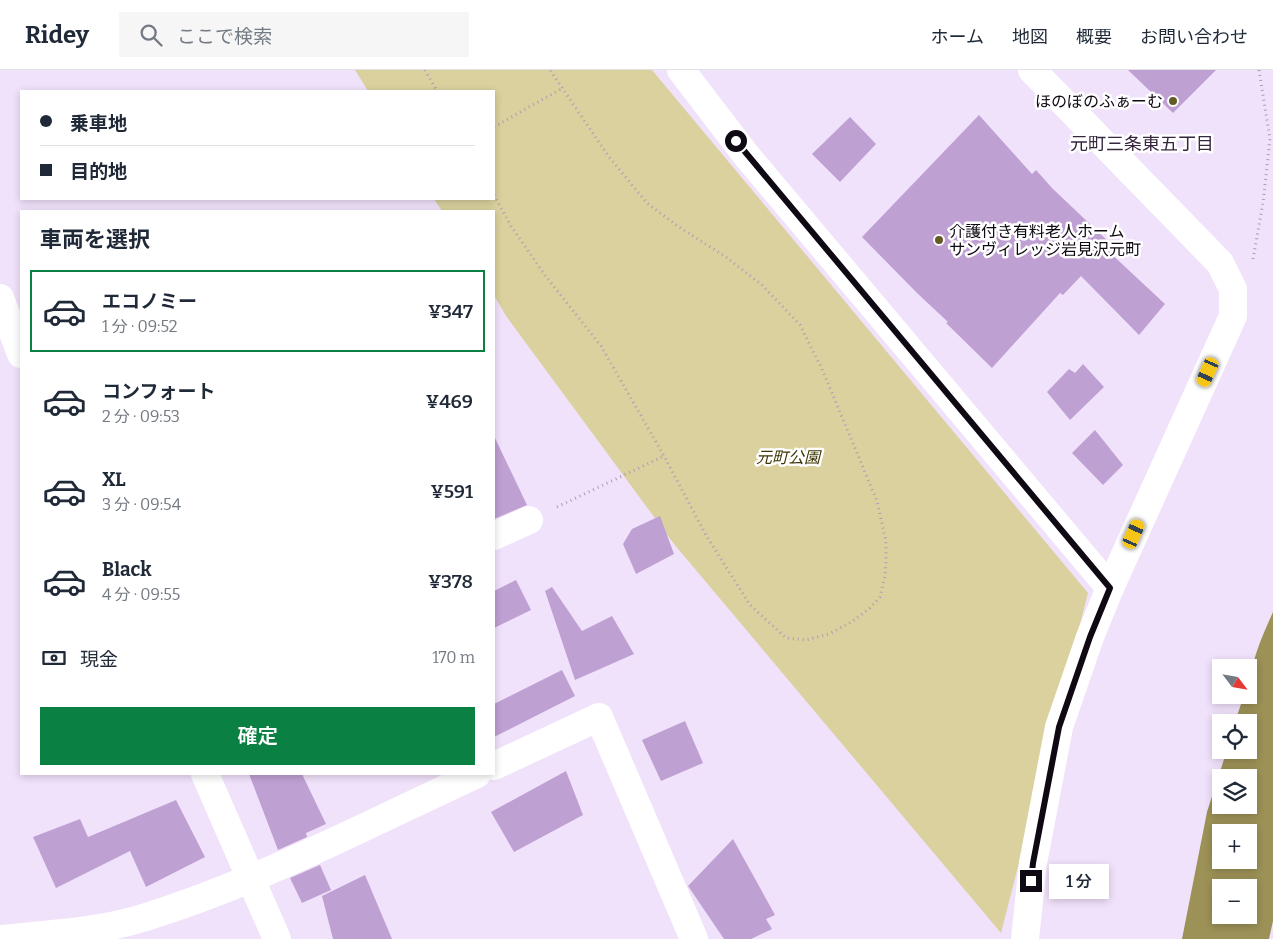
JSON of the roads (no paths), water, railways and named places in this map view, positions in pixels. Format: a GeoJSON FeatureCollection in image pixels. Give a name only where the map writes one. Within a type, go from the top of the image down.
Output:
{"type":"FeatureCollection","features":[{"type":"Feature","properties":{"kind":"street"},"geometry":{"type":"LineString","coordinates":[[680,70],[746,155],[1110,588]]}},
{"type":"Feature","properties":{"kind":"street"},"geometry":{"type":"LineString","coordinates":[[1025,939],[1033,863],[1059,727],[1090,637],[1110,588],[1233,316],[1233,288],[1220,263],[1032,70]]}},
{"type":"Feature","properties":{"kind":"street"},"geometry":{"type":"LineString","coordinates":[[0,298],[20,351]]}},
{"type":"Feature","properties":{"kind":"street"},"geometry":{"type":"LineString","coordinates":[[495,536],[529,520]]}},
{"type":"Feature","properties":{"kind":"street"},"geometry":{"type":"LineString","coordinates":[[495,766],[599,717],[694,939]]}},
{"type":"Feature","properties":{"kind":"street"},"geometry":{"type":"LineString","coordinates":[[205,775],[277,939]]}},
{"type":"Feature","properties":{"kind":"street"},"geometry":{"type":"LineString","coordinates":[[0,939],[90,930],[145,918],[251,879],[476,775]]}},
{"type":"Feature","properties":{"kind":"place","name":"ほのぼのふぁーむ"},"geometry":{"type":"Point","coordinates":[1173,101]}},
{"type":"Feature","properties":{"kind":"place","name":"介護付き有料老人ホーム サンヴィレッジ岩見沢元町"},"geometry":{"type":"Point","coordinates":[939,240]}},
{"type":"Feature","properties":{"kind":"district","name":"元町三条東五丁目"},"geometry":{"type":"Point","coordinates":[1142,144]}},
{"type":"Feature","properties":{"kind":"park label","name":"元町公園"},"geometry":{"type":"Point","coordinates":[788,457]}}]}
